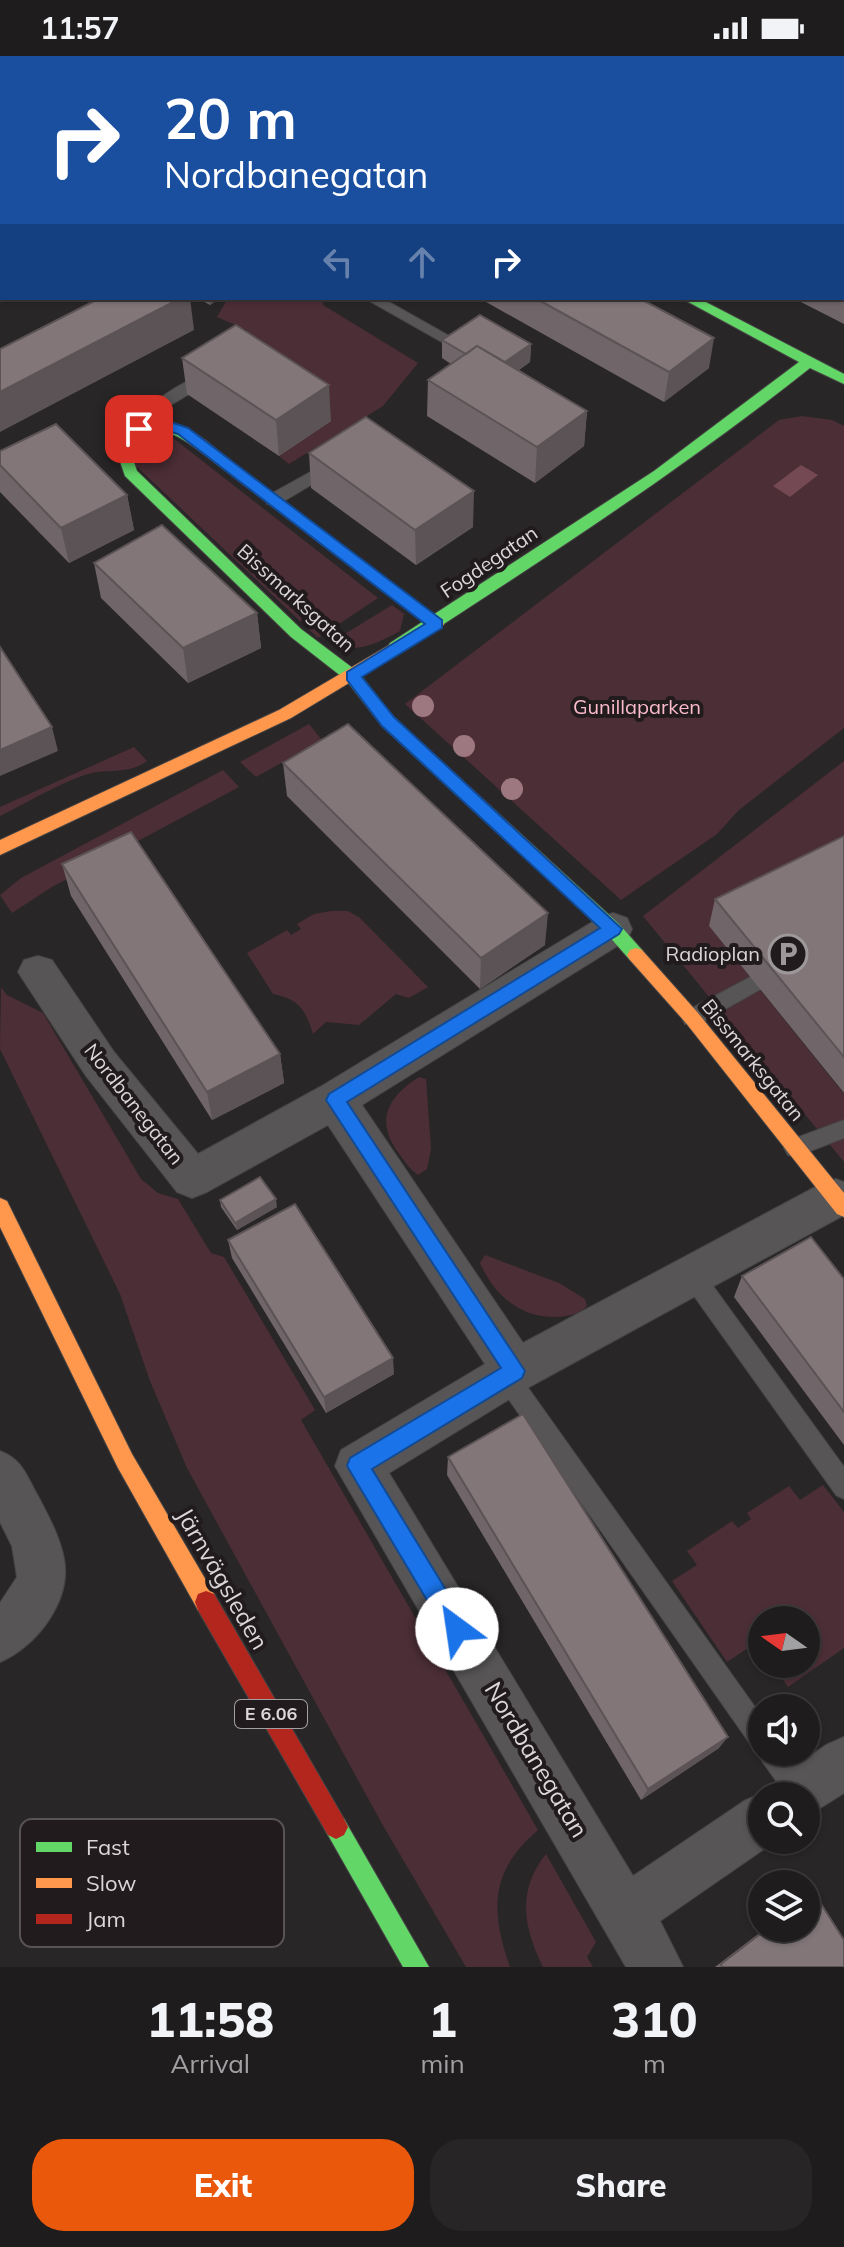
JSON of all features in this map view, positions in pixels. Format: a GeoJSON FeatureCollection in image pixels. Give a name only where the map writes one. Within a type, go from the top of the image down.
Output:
{"type":"FeatureCollection","features":[{"type":"Feature","properties":{"kind":"main road"},"geometry":{"type":"LineString","coordinates":[[692,300],[844,380]]}},
{"type":"Feature","properties":{"kind":"main road","name":"Fogdegatan"},"geometry":{"type":"LineString","coordinates":[[0,848],[285,714],[352,676],[436,624],[765,397],[809,361]]}},
{"type":"Feature","properties":{"kind":"main road"},"geometry":{"type":"LineString","coordinates":[[139,429],[162,424],[183,431],[436,624]]}},
{"type":"Feature","properties":{"kind":"main road","name":"Bissmarksgatan"},"geometry":{"type":"LineString","coordinates":[[139,429],[121,442],[120,453],[130,473],[296,633],[352,676],[388,722],[613,929],[692,1018],[840,1203]]}},
{"type":"Feature","properties":{"kind":"main road","name":"Järnvägsleden"},"geometry":{"type":"LineString","coordinates":[[0,1207],[125,1461],[417,1967]]}},
{"type":"Feature","properties":{"kind":"street","name":"Nordbanegatan"},"geometry":{"type":"LineString","coordinates":[[38,972],[100,1064],[192,1179],[335,1100],[613,929]]}},
{"type":"Feature","properties":{"kind":"street"},"geometry":{"type":"LineString","coordinates":[[335,1100],[510,1374]]}},
{"type":"Feature","properties":{"kind":"street","name":"Nordbanegatan"},"geometry":{"type":"LineString","coordinates":[[656,1967],[358,1466],[510,1374],[692,1275],[840,1203]]}},
{"type":"Feature","properties":{"kind":"street"},"geometry":{"type":"LineString","coordinates":[[0,1474],[42,1564],[41,1589],[26,1615],[0,1637]]}},
{"type":"Feature","properties":{"kind":"street"},"geometry":{"type":"LineString","coordinates":[[816,1782],[844,1763]]}},
{"type":"Feature","properties":{"kind":"street"},"geometry":{"type":"LineString","coordinates":[[625,1913],[748,1829]]}},
{"type":"Feature","properties":{"kind":"lane"},"geometry":{"type":"LineString","coordinates":[[375,300],[445,338]]}},
{"type":"Feature","properties":{"kind":"lane"},"geometry":{"type":"LineString","coordinates":[[139,429],[159,405],[223,368]]}},
{"type":"Feature","properties":{"kind":"lane"},"geometry":{"type":"LineString","coordinates":[[273,500],[347,456]]}},
{"type":"Feature","properties":{"kind":"lane"},"geometry":{"type":"LineString","coordinates":[[692,1018],[754,983]]}},
{"type":"Feature","properties":{"kind":"lane"},"geometry":{"type":"LineString","coordinates":[[795,1148],[844,1129]]}},
{"type":"Feature","properties":{"kind":"lane"},"geometry":{"type":"LineString","coordinates":[[692,1275],[844,1487]]}},
{"type":"Feature","properties":{"kind":"lane"},"geometry":{"type":"LineString","coordinates":[[510,1374],[748,1719]]}},
{"type":"Feature","properties":{"kind":"green space"},"geometry":{"type":"Polygon","coordinates":[[[227,300],[323,300],[323,305],[418,363],[383,406],[289,464],[279,456],[330,421],[239,361],[247,330],[217,317],[227,300]]]}},
{"type":"Feature","properties":{"kind":"green space","name":"Gunillaparken"},"geometry":{"type":"Polygon","coordinates":[[[802,416],[832,420],[844,426],[844,728],[739,810],[717,834],[621,900],[405,704],[779,420],[802,416]]]}},
{"type":"Feature","properties":{"kind":"green space"},"geometry":{"type":"Polygon","coordinates":[[[153,438],[173,438],[378,598],[318,638],[136,466],[136,447],[153,438]]]}},
{"type":"Feature","properties":{"kind":"green space"},"geometry":{"type":"Polygon","coordinates":[[[392,605],[404,614],[400,631],[358,648],[330,643],[392,605]]]}},
{"type":"Feature","properties":{"kind":"green space"},"geometry":{"type":"Polygon","coordinates":[[[309,724],[322,740],[256,777],[240,762],[309,724]]]}},
{"type":"Feature","properties":{"kind":"green space"},"geometry":{"type":"Polygon","coordinates":[[[134,747],[147,761],[141,765],[81,776],[0,816],[0,807],[134,747]]]}},
{"type":"Feature","properties":{"kind":"green space"},"geometry":{"type":"Polygon","coordinates":[[[844,761],[844,859],[709,926],[844,1094],[844,1162],[643,916],[844,761]]]}},
{"type":"Feature","properties":{"kind":"green space"},"geometry":{"type":"Polygon","coordinates":[[[223,770],[239,787],[52,887],[12,913],[0,895],[21,878],[223,770]]]}},
{"type":"Feature","properties":{"kind":"green space"},"geometry":{"type":"Polygon","coordinates":[[[348,911],[360,918],[428,987],[409,998],[396,994],[359,1025],[326,1022],[313,1034],[300,1007],[290,999],[273,994],[247,953],[287,930],[291,935],[301,929],[297,924],[314,914],[348,911]]]}},
{"type":"Feature","properties":{"kind":"green space"},"geometry":{"type":"Polygon","coordinates":[[[1,987],[7,995],[43,1013],[141,1179],[158,1193],[178,1199],[211,1253],[224,1257],[315,1410],[301,1420],[538,1830],[511,1861],[498,1892],[499,1927],[510,1967],[466,1967],[381,1822],[187,1468],[150,1381],[120,1294],[0,1049],[1,987]]]}},
{"type":"Feature","properties":{"kind":"green space"},"geometry":{"type":"Polygon","coordinates":[[[419,1077],[426,1079],[431,1149],[427,1169],[418,1175],[390,1139],[386,1119],[393,1100],[419,1077]]]}},
{"type":"Feature","properties":{"kind":"green space"},"geometry":{"type":"Polygon","coordinates":[[[485,1255],[559,1283],[585,1299],[587,1306],[574,1314],[558,1317],[532,1314],[521,1309],[493,1286],[480,1263],[485,1255]]]}},
{"type":"Feature","properties":{"kind":"green space"},"geometry":{"type":"Polygon","coordinates":[[[823,1485],[844,1512],[844,1648],[820,1665],[820,1606],[748,1606],[748,1648],[727,1662],[672,1581],[697,1565],[687,1551],[732,1521],[738,1528],[751,1519],[747,1513],[789,1486],[800,1500],[823,1485]]]}},
{"type":"Feature","properties":{"kind":"green space"},"geometry":{"type":"Polygon","coordinates":[[[782,1678],[801,1678],[788,1687],[782,1678]]]}},
{"type":"Feature","properties":{"kind":"green space"},"geometry":{"type":"Polygon","coordinates":[[[546,1854],[596,1942],[587,1957],[593,1967],[543,1967],[536,1952],[528,1923],[527,1895],[530,1881],[546,1854]]]}},
{"type":"Feature","properties":{"kind":"shaded area"},"geometry":{"type":"Polygon","coordinates":[[[801,465],[818,475],[790,497],[773,486],[801,465]]]}},
{"type":"Feature","properties":{"kind":"building"},"geometry":{"type":"Polygon","coordinates":[[[96,300],[177,300],[0,392],[0,349],[96,300]]]}},
{"type":"Feature","properties":{"kind":"building"},"geometry":{"type":"Polygon","coordinates":[[[539,300],[643,300],[714,338],[669,372],[539,300]]]}},
{"type":"Feature","properties":{"kind":"building"},"geometry":{"type":"Polygon","coordinates":[[[480,315],[531,344],[505,362],[477,346],[466,354],[442,340],[480,315]]]}},
{"type":"Feature","properties":{"kind":"building"},"geometry":{"type":"Polygon","coordinates":[[[236,325],[329,385],[276,420],[182,358],[236,325]]]}},
{"type":"Feature","properties":{"kind":"building"},"geometry":{"type":"Polygon","coordinates":[[[477,346],[587,411],[537,447],[428,380],[477,346]]]}},
{"type":"Feature","properties":{"kind":"building"},"geometry":{"type":"Polygon","coordinates":[[[366,417],[474,491],[415,530],[309,453],[366,417]]]}},
{"type":"Feature","properties":{"kind":"building"},"geometry":{"type":"Polygon","coordinates":[[[56,424],[127,495],[61,528],[0,465],[0,451],[56,424]]]}},
{"type":"Feature","properties":{"kind":"building"},"geometry":{"type":"Polygon","coordinates":[[[162,525],[257,613],[183,648],[94,563],[162,525]]]}},
{"type":"Feature","properties":{"kind":"building"},"geometry":{"type":"Polygon","coordinates":[[[0,647],[52,727],[0,750],[0,647]]]}},
{"type":"Feature","properties":{"kind":"building"},"geometry":{"type":"Polygon","coordinates":[[[348,724],[548,913],[481,958],[283,763],[348,724]]]}},
{"type":"Feature","properties":{"kind":"building"},"geometry":{"type":"Polygon","coordinates":[[[131,832],[280,1054],[207,1092],[62,864],[131,832]]]}},
{"type":"Feature","properties":{"kind":"building","name":"Radioplan"},"geometry":{"type":"Polygon","coordinates":[[[844,836],[844,1057],[715,899],[844,836]]]}},
{"type":"Feature","properties":{"kind":"building"},"geometry":{"type":"Polygon","coordinates":[[[260,1177],[276,1199],[235,1223],[220,1200],[260,1177]]]}},
{"type":"Feature","properties":{"kind":"building"},"geometry":{"type":"Polygon","coordinates":[[[295,1204],[393,1358],[324,1397],[228,1240],[295,1204]]]}},
{"type":"Feature","properties":{"kind":"building"},"geometry":{"type":"Polygon","coordinates":[[[811,1237],[844,1279],[844,1412],[742,1276],[811,1237]]]}},
{"type":"Feature","properties":{"kind":"building"},"geometry":{"type":"Polygon","coordinates":[[[523,1414],[728,1737],[648,1789],[448,1457],[523,1414]]]}},
{"type":"Feature","properties":{"kind":"building"},"geometry":{"type":"Polygon","coordinates":[[[820,1902],[844,1940],[844,1967],[722,1967],[721,1964],[750,1942],[820,1942],[820,1902]]]}},
{"type":"Feature","properties":{"kind":"traffic: fast"},"geometry":{"type":"LineString","coordinates":[[692,300],[844,380]]}},
{"type":"Feature","properties":{"kind":"traffic: fast"},"geometry":{"type":"LineString","coordinates":[[396,647],[659,474],[809,361]]}},
{"type":"Feature","properties":{"kind":"traffic: fast"},"geometry":{"type":"LineString","coordinates":[[214,455],[186,435],[157,426],[134,431],[122,447],[130,473],[296,633],[352,676],[388,722],[613,929],[636,955]]}},
{"type":"Feature","properties":{"kind":"traffic: fast"},"geometry":{"type":"LineString","coordinates":[[336,1827],[417,1967]]}},
{"type":"Feature","properties":{"kind":"traffic: slow"},"geometry":{"type":"LineString","coordinates":[[214,455],[436,624]]}},
{"type":"Feature","properties":{"kind":"traffic: slow"},"geometry":{"type":"LineString","coordinates":[[0,848],[285,714],[396,647]]}},
{"type":"Feature","properties":{"kind":"traffic: slow"},"geometry":{"type":"LineString","coordinates":[[636,955],[692,1018],[844,1208]]}},
{"type":"Feature","properties":{"kind":"traffic: slow"},"geometry":{"type":"LineString","coordinates":[[0,1207],[125,1461],[206,1602]]}},
{"type":"Feature","properties":{"kind":"traffic: jam"},"geometry":{"type":"LineString","coordinates":[[206,1602],[336,1827]]}},
{"type":"Feature","properties":{"kind":"place","name":"Radioplan"},"geometry":{"type":"Point","coordinates":[788,954]}},
{"type":"Feature","properties":{"kind":"route"},"geometry":{"type":"LineString","coordinates":[[139,429],[162,424],[183,431],[436,624],[352,676],[388,722],[613,929],[335,1100],[515,1371],[358,1466],[457,1629]]}}]}
